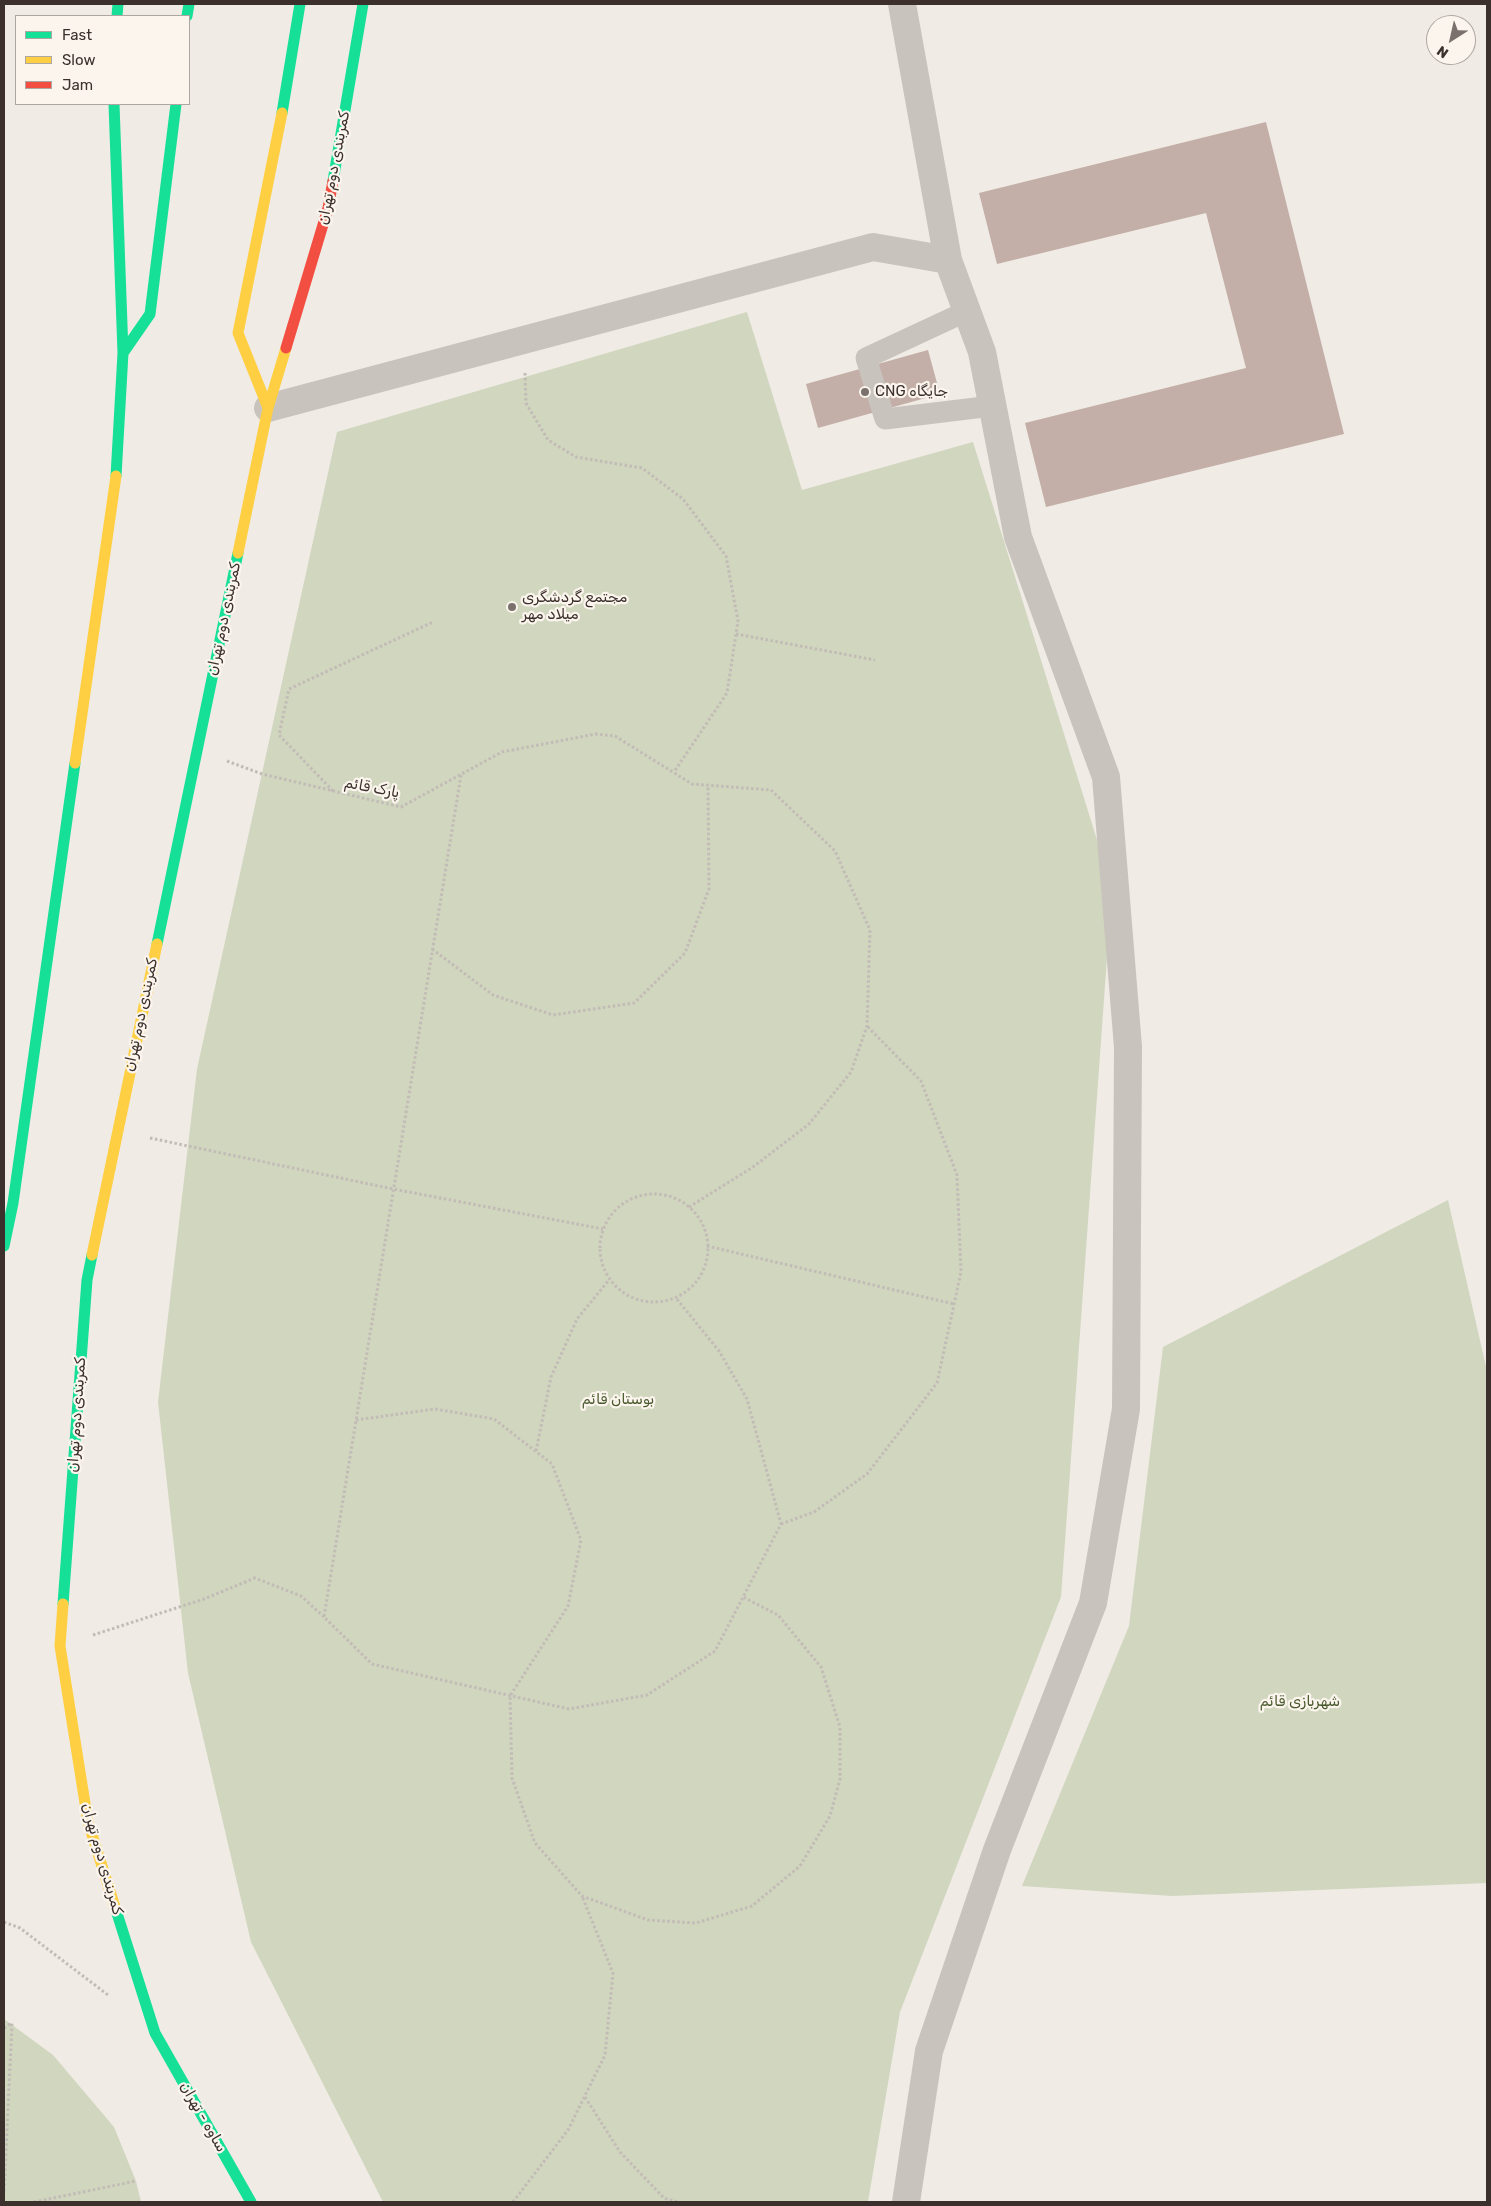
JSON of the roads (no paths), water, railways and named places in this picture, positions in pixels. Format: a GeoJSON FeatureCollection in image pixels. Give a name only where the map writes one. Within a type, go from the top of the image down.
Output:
{"type":"FeatureCollection","features":[{"type":"Feature","properties":{"kind":"highway"},"geometry":{"type":"LineString","coordinates":[[268,408],[238,333],[279,130],[300,4]]}},
{"type":"Feature","properties":{"kind":"highway","name":"کمربندی دوم تهران"},"geometry":{"type":"LineString","coordinates":[[155,2033],[88,1822],[60,1646],[87,1280],[268,408],[328,208],[363,4]]}},
{"type":"Feature","properties":{"kind":"highway"},"geometry":{"type":"LineString","coordinates":[[4,1246],[13,1203],[116,476],[123,353],[114,105]]}},
{"type":"Feature","properties":{"kind":"highway"},"geometry":{"type":"LineString","coordinates":[[123,353],[150,314],[176,105]]}},
{"type":"Feature","properties":{"kind":"highway","name":"ساوه - تهران"},"geometry":{"type":"LineString","coordinates":[[155,2033],[251,2202]]}},
{"type":"Feature","properties":{"kind":"street"},"geometry":{"type":"LineString","coordinates":[[902,4],[948,260],[982,352],[1018,537],[1106,777],[1128,1047],[1126,1409],[1094,1602],[997,1850],[929,2051],[906,2202]]}},
{"type":"Feature","properties":{"kind":"street"},"geometry":{"type":"LineString","coordinates":[[268,408],[873,247],[948,260]]}},
{"type":"Feature","properties":{"kind":"lane"},"geometry":{"type":"LineString","coordinates":[[967,311],[866,358],[886,419],[992,406]]}},
{"type":"Feature","properties":{"kind":"place","name":"CNG جایگاه"},"geometry":{"type":"Point","coordinates":[865,392]}},
{"type":"Feature","properties":{"kind":"place","name":"مجتمع گردشگری میلاد مهر"},"geometry":{"type":"Point","coordinates":[512,607]}},
{"type":"Feature","properties":{"kind":"park label","name":"بوستان قائم"},"geometry":{"type":"Point","coordinates":[618,1400]}},
{"type":"Feature","properties":{"kind":"park label","name":"شهربازی قائم"},"geometry":{"type":"Point","coordinates":[1300,1702]}}]}
